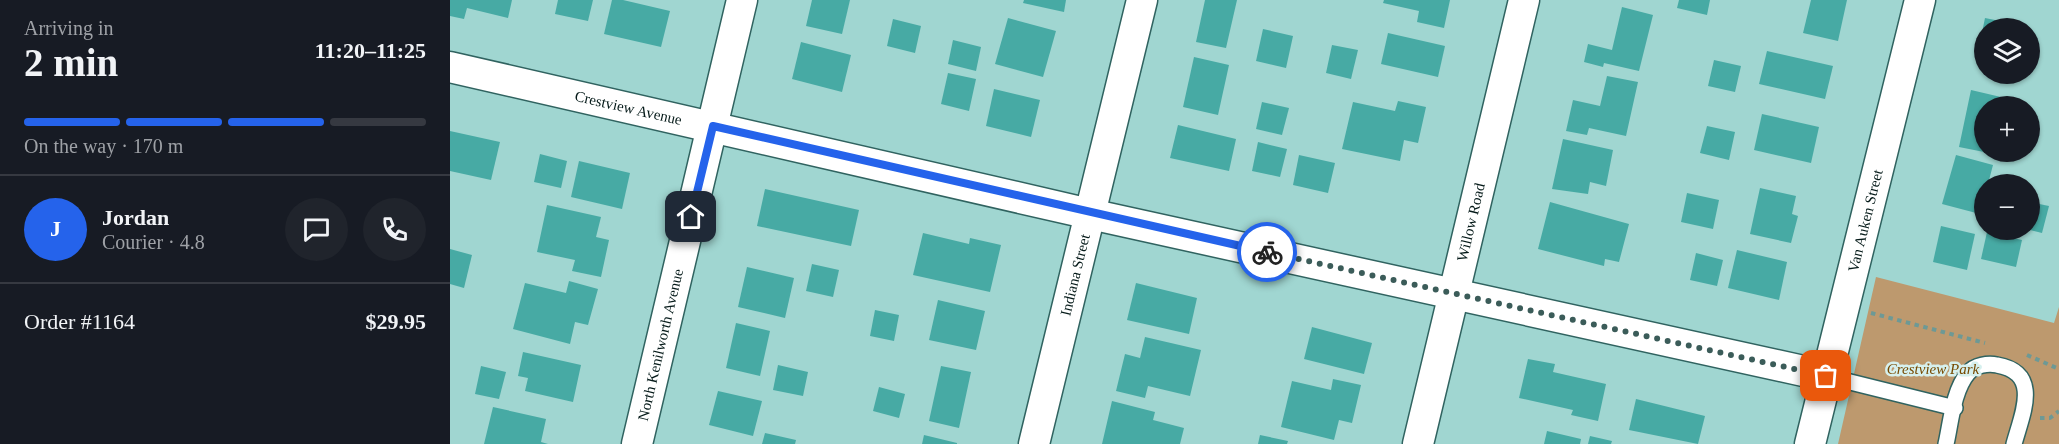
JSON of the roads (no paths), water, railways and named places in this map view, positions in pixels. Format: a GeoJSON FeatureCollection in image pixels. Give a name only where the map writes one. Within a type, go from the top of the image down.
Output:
{"type":"FeatureCollection","features":[{"type":"Feature","properties":{"kind":"street","name":"North Kenilworth Avenue"},"geometry":{"type":"LineString","coordinates":[[637,444],[742,0]]}},
{"type":"Feature","properties":{"kind":"street","name":"Indiana Street"},"geometry":{"type":"LineString","coordinates":[[1034,444],[1142,0]]}},
{"type":"Feature","properties":{"kind":"street","name":"Willow Road"},"geometry":{"type":"LineString","coordinates":[[1418,444],[1524,0]]}},
{"type":"Feature","properties":{"kind":"street","name":"Van Auken Street"},"geometry":{"type":"LineString","coordinates":[[1810,444],[1920,0]]}},
{"type":"Feature","properties":{"kind":"street","name":"Crestview Avenue"},"geometry":{"type":"LineString","coordinates":[[450,68],[713,126],[1090,214],[1453,292],[1826,376]]}},
{"type":"Feature","properties":{"kind":"lane"},"geometry":{"type":"LineString","coordinates":[[1946,444],[1957,396],[1969,372],[1989,363],[2012,368],[2022,379],[2027,392],[2014,444]]}},
{"type":"Feature","properties":{"kind":"lane"},"geometry":{"type":"LineString","coordinates":[[1826,376],[1955,408]]}},
{"type":"Feature","properties":{"kind":"park label","name":"Crestview Park"},"geometry":{"type":"Point","coordinates":[1933,369]}}]}
